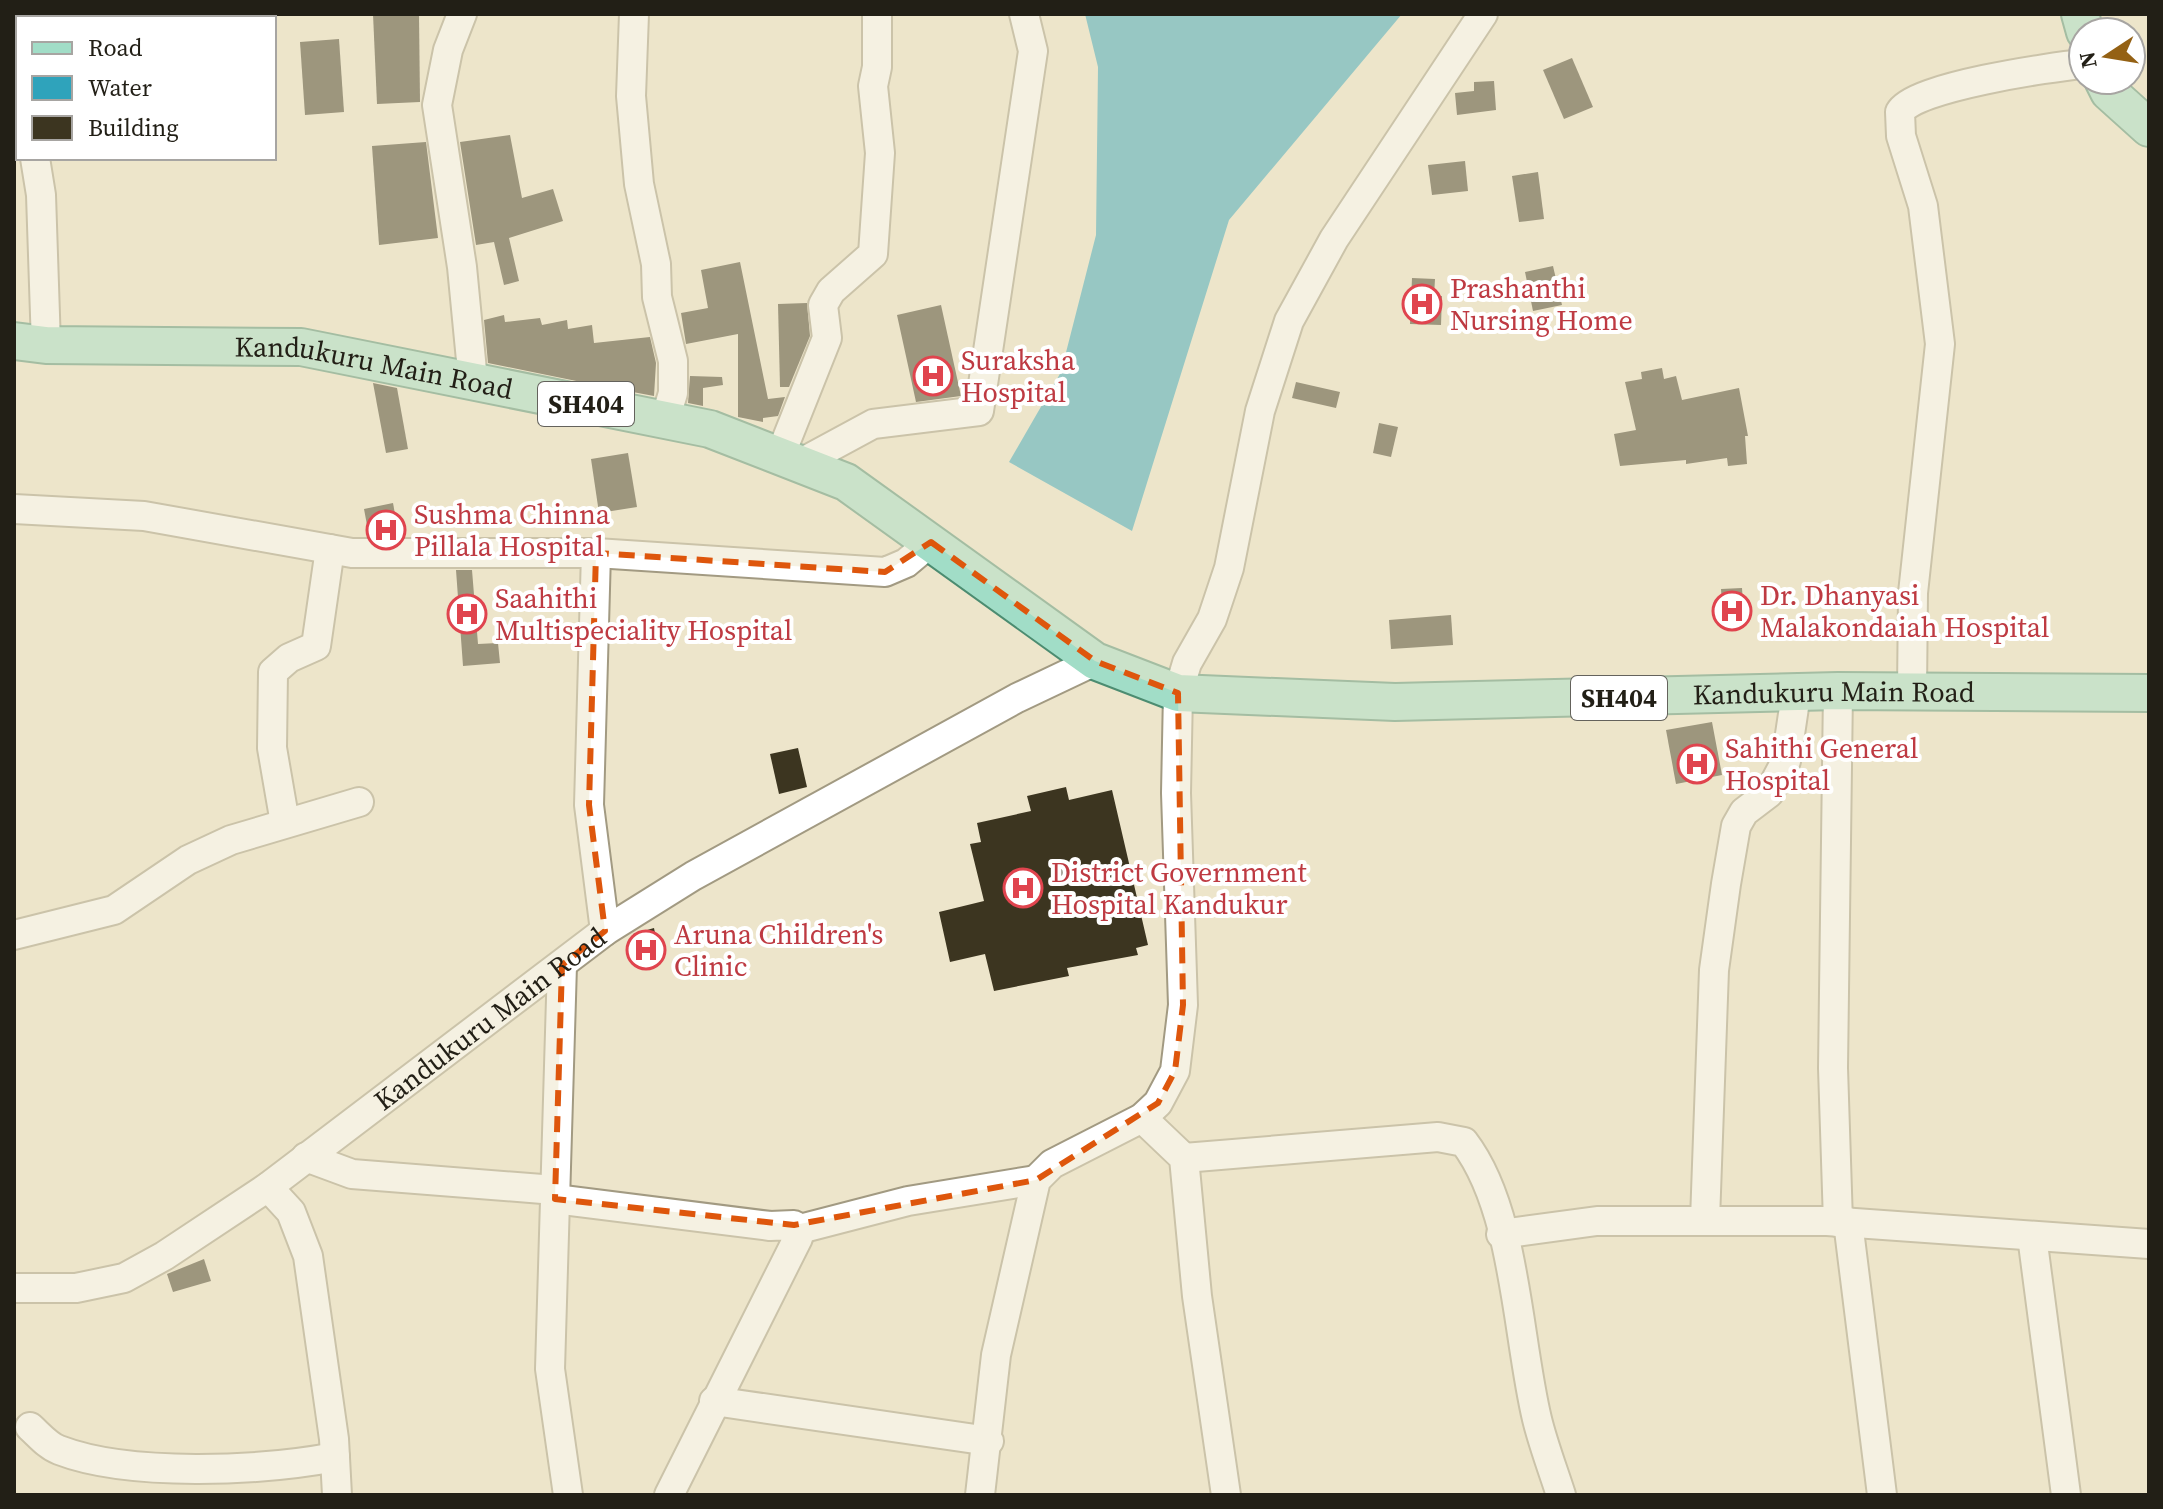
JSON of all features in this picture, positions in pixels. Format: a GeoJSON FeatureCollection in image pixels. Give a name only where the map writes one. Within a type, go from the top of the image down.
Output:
{"type":"FeatureCollection","features":[{"type":"Feature","properties":{"kind":"main road"},"geometry":{"type":"LineString","coordinates":[[2113,96],[2149,128]]}},
{"type":"Feature","properties":{"kind":"main road","name":"Kandukuru Main Road"},"geometry":{"type":"LineString","coordinates":[[30,343],[301,347],[710,429],[846,482],[1095,661],[1178,693],[1395,702],[1838,691],[2149,693]]}},
{"type":"Feature","properties":{"kind":"street"},"geometry":{"type":"LineString","coordinates":[[462,14],[448,50],[437,105],[462,267],[473,381]]}},
{"type":"Feature","properties":{"kind":"street"},"geometry":{"type":"LineString","coordinates":[[634,14],[631,96],[639,184],[656,264],[657,297],[673,361],[673,393],[665,420]]}},
{"type":"Feature","properties":{"kind":"street"},"geometry":{"type":"LineString","coordinates":[[790,460],[827,338],[823,305],[831,291],[873,254],[880,153],[873,86],[877,67],[877,14]]}},
{"type":"Feature","properties":{"kind":"street"},"geometry":{"type":"LineString","coordinates":[[790,460],[873,424],[979,411],[1033,51],[1024,14]]}},
{"type":"Feature","properties":{"kind":"street"},"geometry":{"type":"LineString","coordinates":[[980,1495],[989,1441],[996,1355],[1036,1180],[1052,1164],[1142,1118],[1158,1103],[1175,1071],[1183,1005],[1176,793],[1178,693],[1187,663],[1212,619],[1229,568],[1260,411],[1289,321],[1334,239],[1483,14]]}},
{"type":"Feature","properties":{"kind":"street"},"geometry":{"type":"LineString","coordinates":[[1912,691],[1913,593],[1940,344],[1923,206],[1901,136],[1900,112],[1916,99],[1976,82],[2067,67]]}},
{"type":"Feature","properties":{"kind":"street"},"geometry":{"type":"LineString","coordinates":[[30,343],[41,195],[35,160]]}},
{"type":"Feature","properties":{"kind":"street"},"geometry":{"type":"LineString","coordinates":[[14,509],[144,516],[330,549],[401,555],[596,553],[885,572],[906,563],[931,542]]}},
{"type":"Feature","properties":{"kind":"street"},"geometry":{"type":"LineString","coordinates":[[285,823],[272,748],[273,672],[276,665],[316,646],[330,549]]}},
{"type":"Feature","properties":{"kind":"street"},"geometry":{"type":"LineString","coordinates":[[596,553],[589,805],[605,931]]}},
{"type":"Feature","properties":{"kind":"street","name":"Kandukuru Main Road"},"geometry":{"type":"LineString","coordinates":[[14,1288],[76,1288],[124,1278],[268,1187],[605,931],[693,876],[1017,698],[1095,661]]}},
{"type":"Feature","properties":{"kind":"street"},"geometry":{"type":"LineString","coordinates":[[1838,691],[1833,1068],[1843,1222],[1882,1495]]}},
{"type":"Feature","properties":{"kind":"street"},"geometry":{"type":"LineString","coordinates":[[1705,1220],[1714,970],[1736,826],[1744,812],[1769,793],[1786,761],[1796,694]]}},
{"type":"Feature","properties":{"kind":"street"},"geometry":{"type":"LineString","coordinates":[[14,935],[114,910],[188,860],[231,840],[359,802]]}},
{"type":"Feature","properties":{"kind":"street"},"geometry":{"type":"LineString","coordinates":[[562,965],[550,1369],[568,1495]]}},
{"type":"Feature","properties":{"kind":"street"},"geometry":{"type":"LineString","coordinates":[[1142,1118],[1184,1158],[1197,1296],[1226,1495]]}},
{"type":"Feature","properties":{"kind":"street"},"geometry":{"type":"LineString","coordinates":[[1184,1158],[1450,1137],[1464,1142],[1476,1157],[1501,1234],[1537,1420],[1561,1495]]}},
{"type":"Feature","properties":{"kind":"street"},"geometry":{"type":"LineString","coordinates":[[306,1157],[352,1174],[555,1194],[770,1226],[794,1225],[798,1238],[669,1495]]}},
{"type":"Feature","properties":{"kind":"street"},"geometry":{"type":"LineString","coordinates":[[796,1230],[908,1201],[1036,1180]]}},
{"type":"Feature","properties":{"kind":"street"},"geometry":{"type":"LineString","coordinates":[[268,1187],[291,1212],[308,1256],[335,1457],[337,1495]]}},
{"type":"Feature","properties":{"kind":"street"},"geometry":{"type":"LineString","coordinates":[[1501,1234],[1597,1221],[1843,1222],[2149,1244]]}},
{"type":"Feature","properties":{"kind":"street"},"geometry":{"type":"LineString","coordinates":[[2032,1236],[2066,1495]]}},
{"type":"Feature","properties":{"kind":"street"},"geometry":{"type":"LineString","coordinates":[[714,1401],[989,1441]]}},
{"type":"Feature","properties":{"kind":"street"},"geometry":{"type":"LineString","coordinates":[[30,1427],[56,1449],[104,1463],[148,1467],[289,1466],[335,1457]]}},
{"type":"Feature","properties":{"kind":"highlighted area"},"geometry":{"type":"Polygon","coordinates":[[[931,542],[1095,661],[1178,693],[1183,1005],[1175,1071],[1158,1103],[1036,1180],[794,1225],[555,1199],[562,965],[605,931],[589,805],[596,553],[885,572],[931,542]]]}},
{"type":"Feature","properties":{"kind":"water"},"geometry":{"type":"Polygon","coordinates":[[[1085,14],[1402,14],[1229,220],[1132,531],[1009,462],[1061,372],[1096,235],[1098,67],[1085,14]]]}},
{"type":"Feature","properties":{"kind":"building"},"geometry":{"type":"Polygon","coordinates":[[[373,14],[419,14],[420,102],[377,104],[373,14]]]}},
{"type":"Feature","properties":{"kind":"building"},"geometry":{"type":"Polygon","coordinates":[[[339,39],[344,112],[305,115],[300,42],[339,39]]]}},
{"type":"Feature","properties":{"kind":"building"},"geometry":{"type":"Polygon","coordinates":[[[1572,58],[1593,107],[1564,119],[1543,70],[1572,58]]]}},
{"type":"Feature","properties":{"kind":"building"},"geometry":{"type":"Polygon","coordinates":[[[1494,81],[1496,110],[1457,115],[1455,93],[1474,91],[1474,82],[1494,81]]]}},
{"type":"Feature","properties":{"kind":"building"},"geometry":{"type":"Polygon","coordinates":[[[510,135],[522,198],[553,189],[563,221],[509,238],[519,281],[504,285],[494,242],[476,245],[460,142],[510,135]]]}},
{"type":"Feature","properties":{"kind":"building"},"geometry":{"type":"Polygon","coordinates":[[[426,142],[438,238],[379,245],[372,146],[426,142]]]}},
{"type":"Feature","properties":{"kind":"building"},"geometry":{"type":"Polygon","coordinates":[[[1465,161],[1468,191],[1432,195],[1428,165],[1465,161]]]}},
{"type":"Feature","properties":{"kind":"building"},"geometry":{"type":"Polygon","coordinates":[[[1538,172],[1544,219],[1519,222],[1512,176],[1538,172]]]}},
{"type":"Feature","properties":{"kind":"building"},"geometry":{"type":"Polygon","coordinates":[[[740,262],[768,399],[785,397],[778,416],[763,418],[763,422],[738,417],[738,334],[686,344],[681,313],[708,308],[701,270],[740,262]]]}},
{"type":"Feature","properties":{"kind":"building"},"geometry":{"type":"Polygon","coordinates":[[[1553,266],[1562,305],[1533,311],[1525,272],[1553,266]]]}},
{"type":"Feature","properties":{"kind":"building"},"geometry":{"type":"Polygon","coordinates":[[[1412,278],[1435,279],[1434,296],[1442,296],[1441,325],[1410,324],[1412,278]]]}},
{"type":"Feature","properties":{"kind":"building"},"geometry":{"type":"Polygon","coordinates":[[[807,303],[810,336],[789,387],[780,387],[778,304],[807,303]]]}},
{"type":"Feature","properties":{"kind":"building"},"geometry":{"type":"Polygon","coordinates":[[[941,305],[961,396],[916,402],[897,315],[941,305]]]}},
{"type":"Feature","properties":{"kind":"building"},"geometry":{"type":"Polygon","coordinates":[[[504,315],[505,322],[540,318],[542,325],[567,320],[568,329],[592,325],[594,343],[650,337],[656,363],[654,396],[606,387],[605,382],[591,384],[488,363],[484,320],[504,315]]]}},
{"type":"Feature","properties":{"kind":"building"},"geometry":{"type":"Polygon","coordinates":[[[1662,368],[1664,379],[1676,376],[1682,400],[1739,388],[1748,436],[1745,436],[1747,464],[1728,466],[1727,458],[1686,464],[1686,460],[1620,466],[1614,434],[1636,430],[1625,382],[1642,379],[1641,372],[1662,368]]]}},
{"type":"Feature","properties":{"kind":"building"},"geometry":{"type":"Polygon","coordinates":[[[690,376],[722,377],[723,385],[703,388],[703,406],[688,403],[690,376]]]}},
{"type":"Feature","properties":{"kind":"building"},"geometry":{"type":"Polygon","coordinates":[[[1296,382],[1340,392],[1336,408],[1292,398],[1296,382]]]}},
{"type":"Feature","properties":{"kind":"building"},"geometry":{"type":"Polygon","coordinates":[[[373,383],[397,388],[408,449],[386,453],[373,383]]]}},
{"type":"Feature","properties":{"kind":"building"},"geometry":{"type":"Polygon","coordinates":[[[1379,423],[1398,427],[1391,457],[1373,453],[1379,423]]]}},
{"type":"Feature","properties":{"kind":"building"},"geometry":{"type":"Polygon","coordinates":[[[628,453],[637,507],[599,513],[591,459],[628,453]]]}},
{"type":"Feature","properties":{"kind":"building"},"geometry":{"type":"Polygon","coordinates":[[[393,503],[399,536],[369,536],[364,509],[393,503]]]}},
{"type":"Feature","properties":{"kind":"building"},"geometry":{"type":"Polygon","coordinates":[[[456,570],[472,570],[478,644],[498,643],[500,663],[463,666],[456,570]]]}},
{"type":"Feature","properties":{"kind":"building"},"geometry":{"type":"Polygon","coordinates":[[[1742,588],[1744,623],[1723,624],[1721,589],[1742,588]]]}},
{"type":"Feature","properties":{"kind":"building"},"geometry":{"type":"Polygon","coordinates":[[[1451,615],[1453,645],[1391,649],[1389,620],[1451,615]]]}},
{"type":"Feature","properties":{"kind":"building"},"geometry":{"type":"Polygon","coordinates":[[[1712,722],[1722,775],[1676,784],[1666,730],[1712,722]]]}},
{"type":"Feature","properties":{"kind":"building"},"geometry":{"type":"Polygon","coordinates":[[[798,748],[807,787],[779,794],[770,754],[798,748]]]}},
{"type":"Feature","properties":{"kind":"building"},"geometry":{"type":"Polygon","coordinates":[[[1066,787],[1069,800],[1112,790],[1148,945],[1136,948],[1138,955],[1067,968],[1069,976],[994,991],[985,954],[950,962],[939,912],[984,901],[970,844],[981,842],[977,823],[1031,811],[1027,796],[1066,787]]]}},
{"type":"Feature","properties":{"kind":"building"},"geometry":{"type":"Polygon","coordinates":[[[654,928],[660,958],[638,963],[633,934],[654,928]]]}},
{"type":"Feature","properties":{"kind":"building"},"geometry":{"type":"Polygon","coordinates":[[[204,1259],[211,1281],[173,1292],[167,1274],[204,1259]]]}},
{"type":"Feature","properties":{"kind":"place","name":"Prashanthi Nursing Home"},"geometry":{"type":"Point","coordinates":[1422,304]}},
{"type":"Feature","properties":{"kind":"place","name":"Suraksha Hospital"},"geometry":{"type":"Point","coordinates":[933,376]}},
{"type":"Feature","properties":{"kind":"place","name":"Sushma Chinna Pillala Hospital"},"geometry":{"type":"Point","coordinates":[386,530]}},
{"type":"Feature","properties":{"kind":"place","name":"Dr. Dhanyasi Malakondaiah Hospital"},"geometry":{"type":"Point","coordinates":[1732,611]}},
{"type":"Feature","properties":{"kind":"place","name":"Saahithi Multispeciality Hospital"},"geometry":{"type":"Point","coordinates":[467,614]}},
{"type":"Feature","properties":{"kind":"place","name":"Sahithi General Hospital"},"geometry":{"type":"Point","coordinates":[1697,764]}},
{"type":"Feature","properties":{"kind":"place","name":"District Government Hospital Kandukur"},"geometry":{"type":"Point","coordinates":[1023,888]}},
{"type":"Feature","properties":{"kind":"place","name":"Aruna Children's Clinic"},"geometry":{"type":"Point","coordinates":[646,950]}}]}
